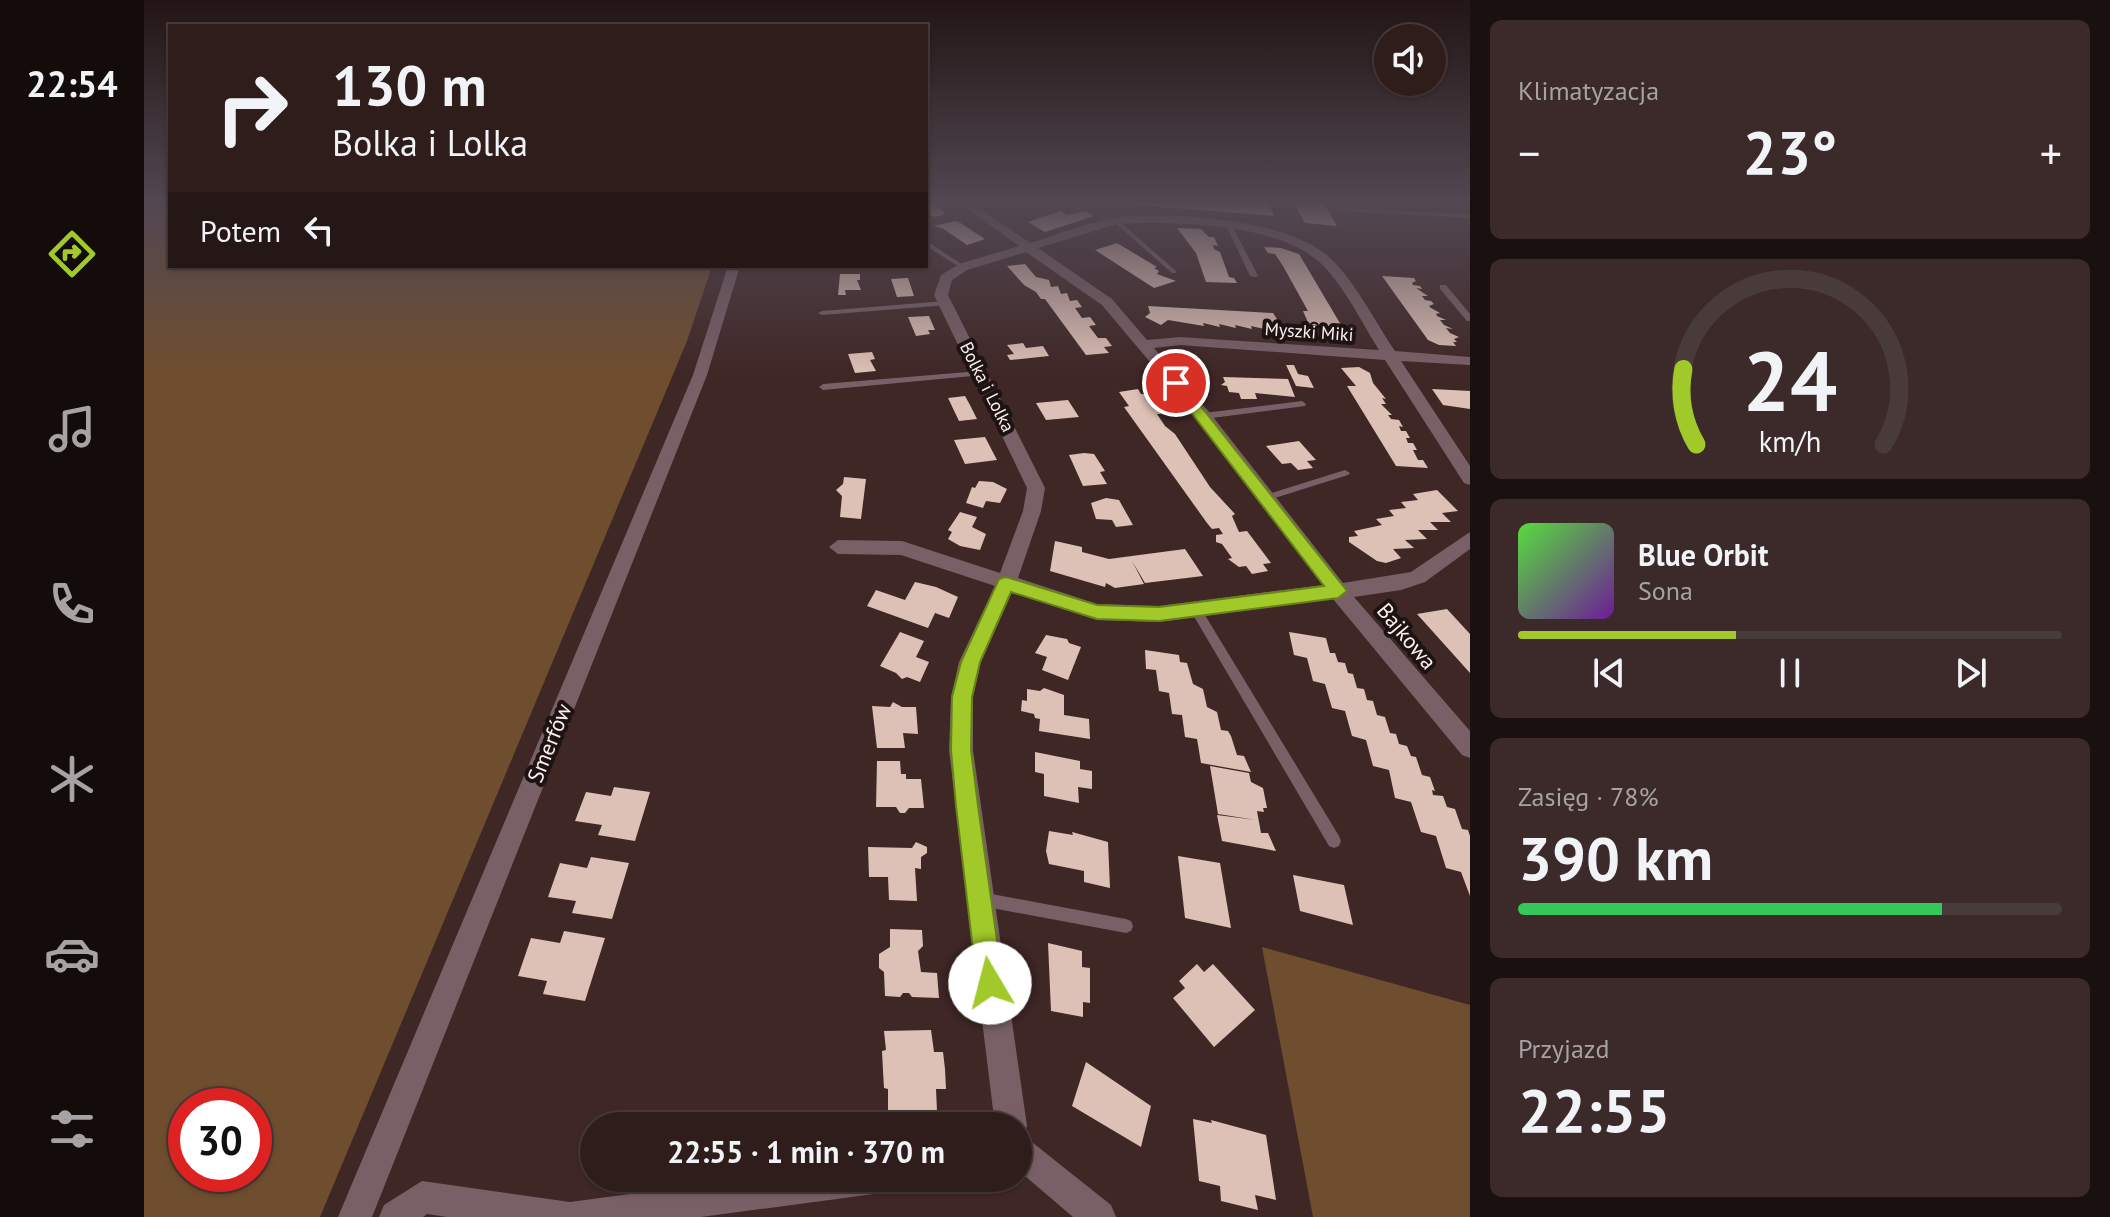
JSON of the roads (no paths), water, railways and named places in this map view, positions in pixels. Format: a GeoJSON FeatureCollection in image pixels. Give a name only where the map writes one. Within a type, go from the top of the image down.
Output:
{"type":"FeatureCollection","features":[{"type":"Feature","properties":{"kind":"street"},"geometry":{"type":"LineString","coordinates":[[945,303],[941,286],[946,278],[963,267],[989,260]]}},
{"type":"Feature","properties":{"kind":"street","name":"Bajkowa"},"geometry":{"type":"LineString","coordinates":[[1048,260],[1107,302],[1145,345],[1268,497],[1338,591],[1469,745]]}},
{"type":"Feature","properties":{"kind":"street"},"geometry":{"type":"LineString","coordinates":[[1327,260],[1470,479]]}},
{"type":"Feature","properties":{"kind":"street","name":"Smerfów"},"geometry":{"type":"LineString","coordinates":[[355,1217],[700,375],[733,268]]}},
{"type":"Feature","properties":{"kind":"street","name":"Bolka i Lolka"},"geometry":{"type":"LineString","coordinates":[[945,303],[1036,488],[1032,511],[1006,584],[970,662],[962,697],[961,750],[978,898],[1009,1112]]}},
{"type":"Feature","properties":{"kind":"street","name":"Myszki Miki"},"geometry":{"type":"LineString","coordinates":[[1145,345],[1180,341],[1470,361]]}},
{"type":"Feature","properties":{"kind":"street","name":"Bajkowa"},"geometry":{"type":"LineString","coordinates":[[1338,591],[1401,583],[1418,577],[1470,539]]}},
{"type":"Feature","properties":{"kind":"street"},"geometry":{"type":"LineString","coordinates":[[838,547],[902,548],[1097,612],[1159,614],[1338,591]]}},
{"type":"Feature","properties":{"kind":"street"},"geometry":{"type":"LineString","coordinates":[[1032,1161],[1099,1217]]}},
{"type":"Feature","properties":{"kind":"street"},"geometry":{"type":"LineString","coordinates":[[575,1217],[767,1192]]}},
{"type":"Feature","properties":{"kind":"street"},"geometry":{"type":"LineString","coordinates":[[396,1217],[422,1197],[565,1217]]}},
{"type":"Feature","properties":{"kind":"lane"},"geometry":{"type":"LineString","coordinates":[[952,260],[963,267]]}},
{"type":"Feature","properties":{"kind":"lane"},"geometry":{"type":"LineString","coordinates":[[1160,260],[1174,272]]}},
{"type":"Feature","properties":{"kind":"lane"},"geometry":{"type":"LineString","coordinates":[[1246,260],[1254,276]]}},
{"type":"Feature","properties":{"kind":"lane"},"geometry":{"type":"LineString","coordinates":[[1443,287],[1468,315]]}},
{"type":"Feature","properties":{"kind":"lane"},"geometry":{"type":"LineString","coordinates":[[822,313],[945,303]]}},
{"type":"Feature","properties":{"kind":"lane"},"geometry":{"type":"LineString","coordinates":[[823,387],[980,373]]}},
{"type":"Feature","properties":{"kind":"lane"},"geometry":{"type":"LineString","coordinates":[[1204,416],[1302,404]]}},
{"type":"Feature","properties":{"kind":"lane"},"geometry":{"type":"LineString","coordinates":[[1268,497],[1345,473]]}},
{"type":"Feature","properties":{"kind":"lane"},"geometry":{"type":"LineString","coordinates":[[1196,610],[1334,841]]}},
{"type":"Feature","properties":{"kind":"lane"},"geometry":{"type":"LineString","coordinates":[[978,898],[1126,926]]}}]}
